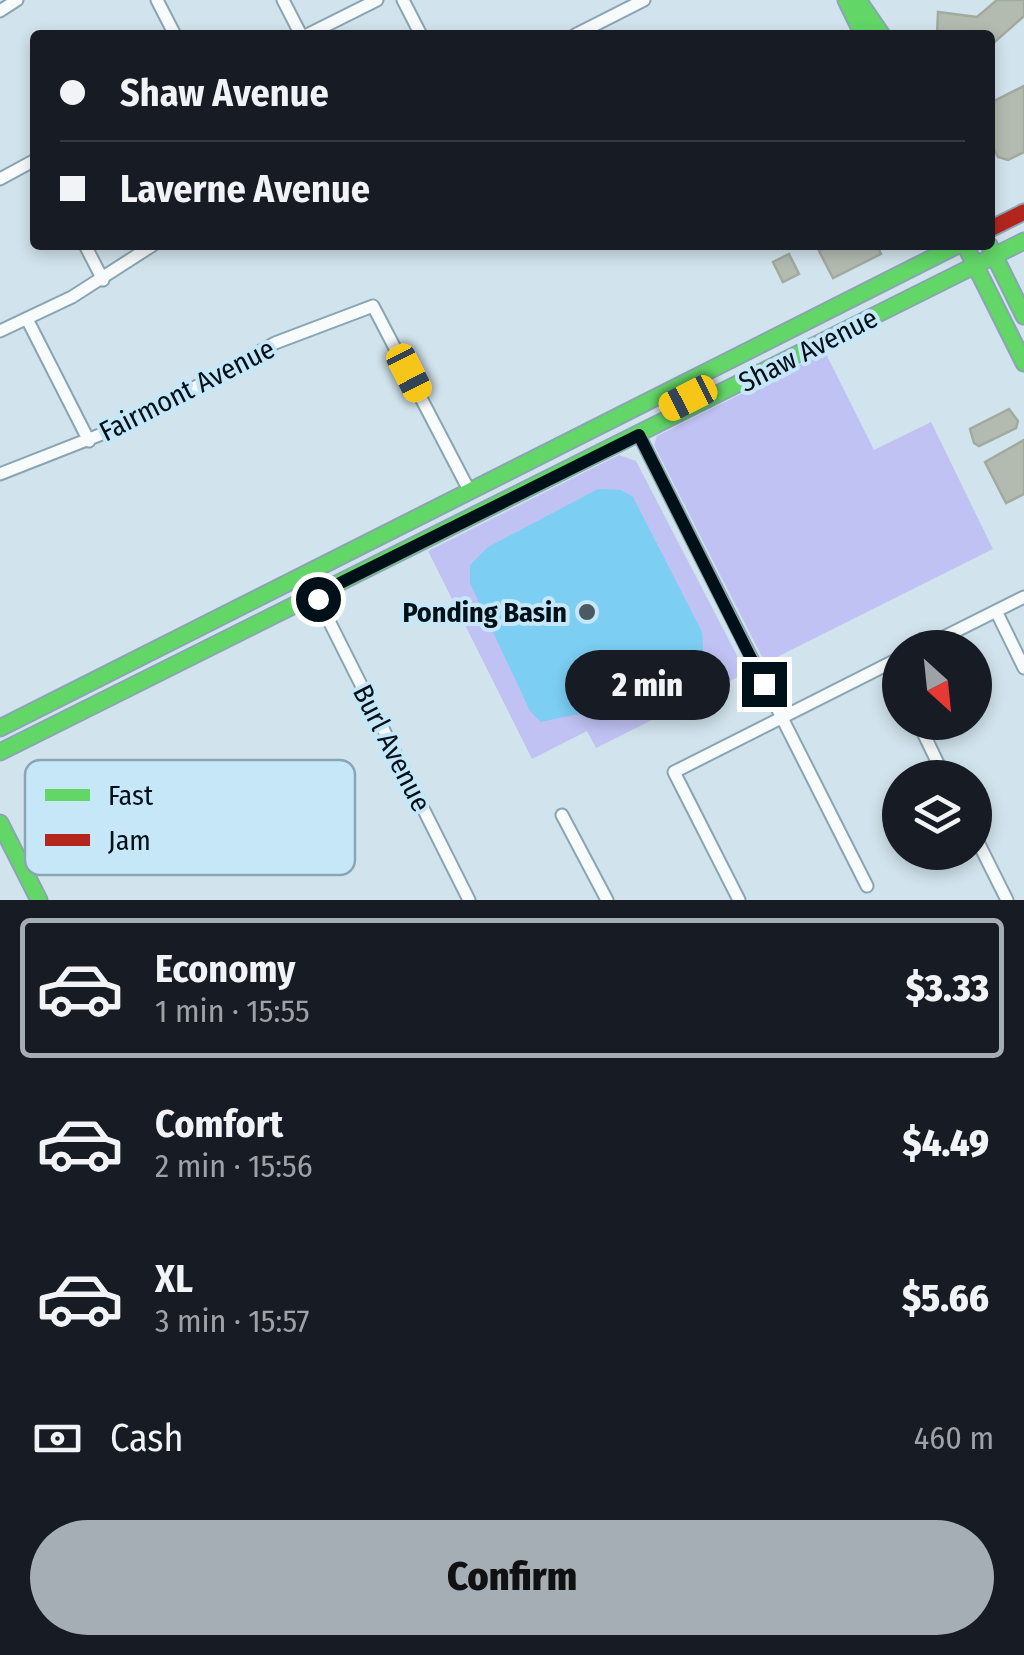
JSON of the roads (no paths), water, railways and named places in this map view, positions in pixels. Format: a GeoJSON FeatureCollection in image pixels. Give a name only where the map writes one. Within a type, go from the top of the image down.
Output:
{"type":"FeatureCollection","features":[{"type":"Feature","properties":{"kind":"main road"},"geometry":{"type":"LineString","coordinates":[[846,0],[860,30]]}},
{"type":"Feature","properties":{"kind":"main road"},"geometry":{"type":"LineString","coordinates":[[858,0],[880,30]]}},
{"type":"Feature","properties":{"kind":"main road"},"geometry":{"type":"LineString","coordinates":[[869,0],[882,30]]}},
{"type":"Feature","properties":{"kind":"main road"},"geometry":{"type":"LineString","coordinates":[[995,226],[1024,212]]}},
{"type":"Feature","properties":{"kind":"main road","name":"Shaw Avenue"},"geometry":{"type":"LineString","coordinates":[[995,250],[1024,241]]}},
{"type":"Feature","properties":{"kind":"main road","name":"Shaw Avenue"},"geometry":{"type":"LineString","coordinates":[[0,728],[951,250]]}},
{"type":"Feature","properties":{"kind":"main road"},"geometry":{"type":"LineString","coordinates":[[965,250],[1024,363]]}},
{"type":"Feature","properties":{"kind":"main road"},"geometry":{"type":"LineString","coordinates":[[991,251],[1024,316]]}},
{"type":"Feature","properties":{"kind":"main road","name":"Shaw Avenue"},"geometry":{"type":"LineString","coordinates":[[0,752],[976,266],[991,251]]}},
{"type":"Feature","properties":{"kind":"main road"},"geometry":{"type":"LineString","coordinates":[[688,411],[730,378],[779,352],[785,336]]}},
{"type":"Feature","properties":{"kind":"main road"},"geometry":{"type":"LineString","coordinates":[[639,435],[638,425],[688,398],[692,383]]}},
{"type":"Feature","properties":{"kind":"main road"},"geometry":{"type":"LineString","coordinates":[[421,543],[426,529],[468,506],[470,492]]}},
{"type":"Feature","properties":{"kind":"main road"},"geometry":{"type":"LineString","coordinates":[[316,595],[318,584],[352,565],[358,549]]}},
{"type":"Feature","properties":{"kind":"main road"},"geometry":{"type":"LineString","coordinates":[[0,824],[25,873]]}},
{"type":"Feature","properties":{"kind":"main road"},"geometry":{"type":"LineString","coordinates":[[26,875],[39,900]]}},
{"type":"Feature","properties":{"kind":"street"},"geometry":{"type":"LineString","coordinates":[[0,11],[17,0]]}},
{"type":"Feature","properties":{"kind":"street"},"geometry":{"type":"LineString","coordinates":[[172,30],[159,4],[176,0]]}},
{"type":"Feature","properties":{"kind":"street"},"geometry":{"type":"LineString","coordinates":[[283,0],[301,30]]}},
{"type":"Feature","properties":{"kind":"street"},"geometry":{"type":"LineString","coordinates":[[314,30],[377,0]]}},
{"type":"Feature","properties":{"kind":"street"},"geometry":{"type":"LineString","coordinates":[[404,0],[419,30]]}},
{"type":"Feature","properties":{"kind":"street"},"geometry":{"type":"LineString","coordinates":[[585,30],[644,0]]}},
{"type":"Feature","properties":{"kind":"street"},"geometry":{"type":"LineString","coordinates":[[0,179],[30,163]]}},
{"type":"Feature","properties":{"kind":"street"},"geometry":{"type":"LineString","coordinates":[[88,250],[103,280]]}},
{"type":"Feature","properties":{"kind":"street"},"geometry":{"type":"LineString","coordinates":[[0,331],[103,280],[147,250]]}},
{"type":"Feature","properties":{"kind":"street","name":"Fairmont Avenue"},"geometry":{"type":"LineString","coordinates":[[0,474],[89,441],[178,399],[275,343],[374,306],[470,492]]}},
{"type":"Feature","properties":{"kind":"street"},"geometry":{"type":"LineString","coordinates":[[27,319],[89,441]]}},
{"type":"Feature","properties":{"kind":"street"},"geometry":{"type":"LineString","coordinates":[[639,435],[866,886]]}},
{"type":"Feature","properties":{"kind":"street","name":"Burl Avenue"},"geometry":{"type":"LineString","coordinates":[[316,595],[469,900]]}},
{"type":"Feature","properties":{"kind":"street"},"geometry":{"type":"LineString","coordinates":[[959,630],[1024,597]]}},
{"type":"Feature","properties":{"kind":"street"},"geometry":{"type":"LineString","coordinates":[[996,612],[1024,668]]}},
{"type":"Feature","properties":{"kind":"street"},"geometry":{"type":"LineString","coordinates":[[739,900],[674,772],[882,667]]}},
{"type":"Feature","properties":{"kind":"street"},"geometry":{"type":"LineString","coordinates":[[562,815],[606,900]]}},
{"type":"Feature","properties":{"kind":"street"},"geometry":{"type":"LineString","coordinates":[[992,870],[1007,900]]}},
{"type":"Feature","properties":{"kind":"place","name":"Ponding Basin"},"geometry":{"type":"Point","coordinates":[587,612]}}]}
